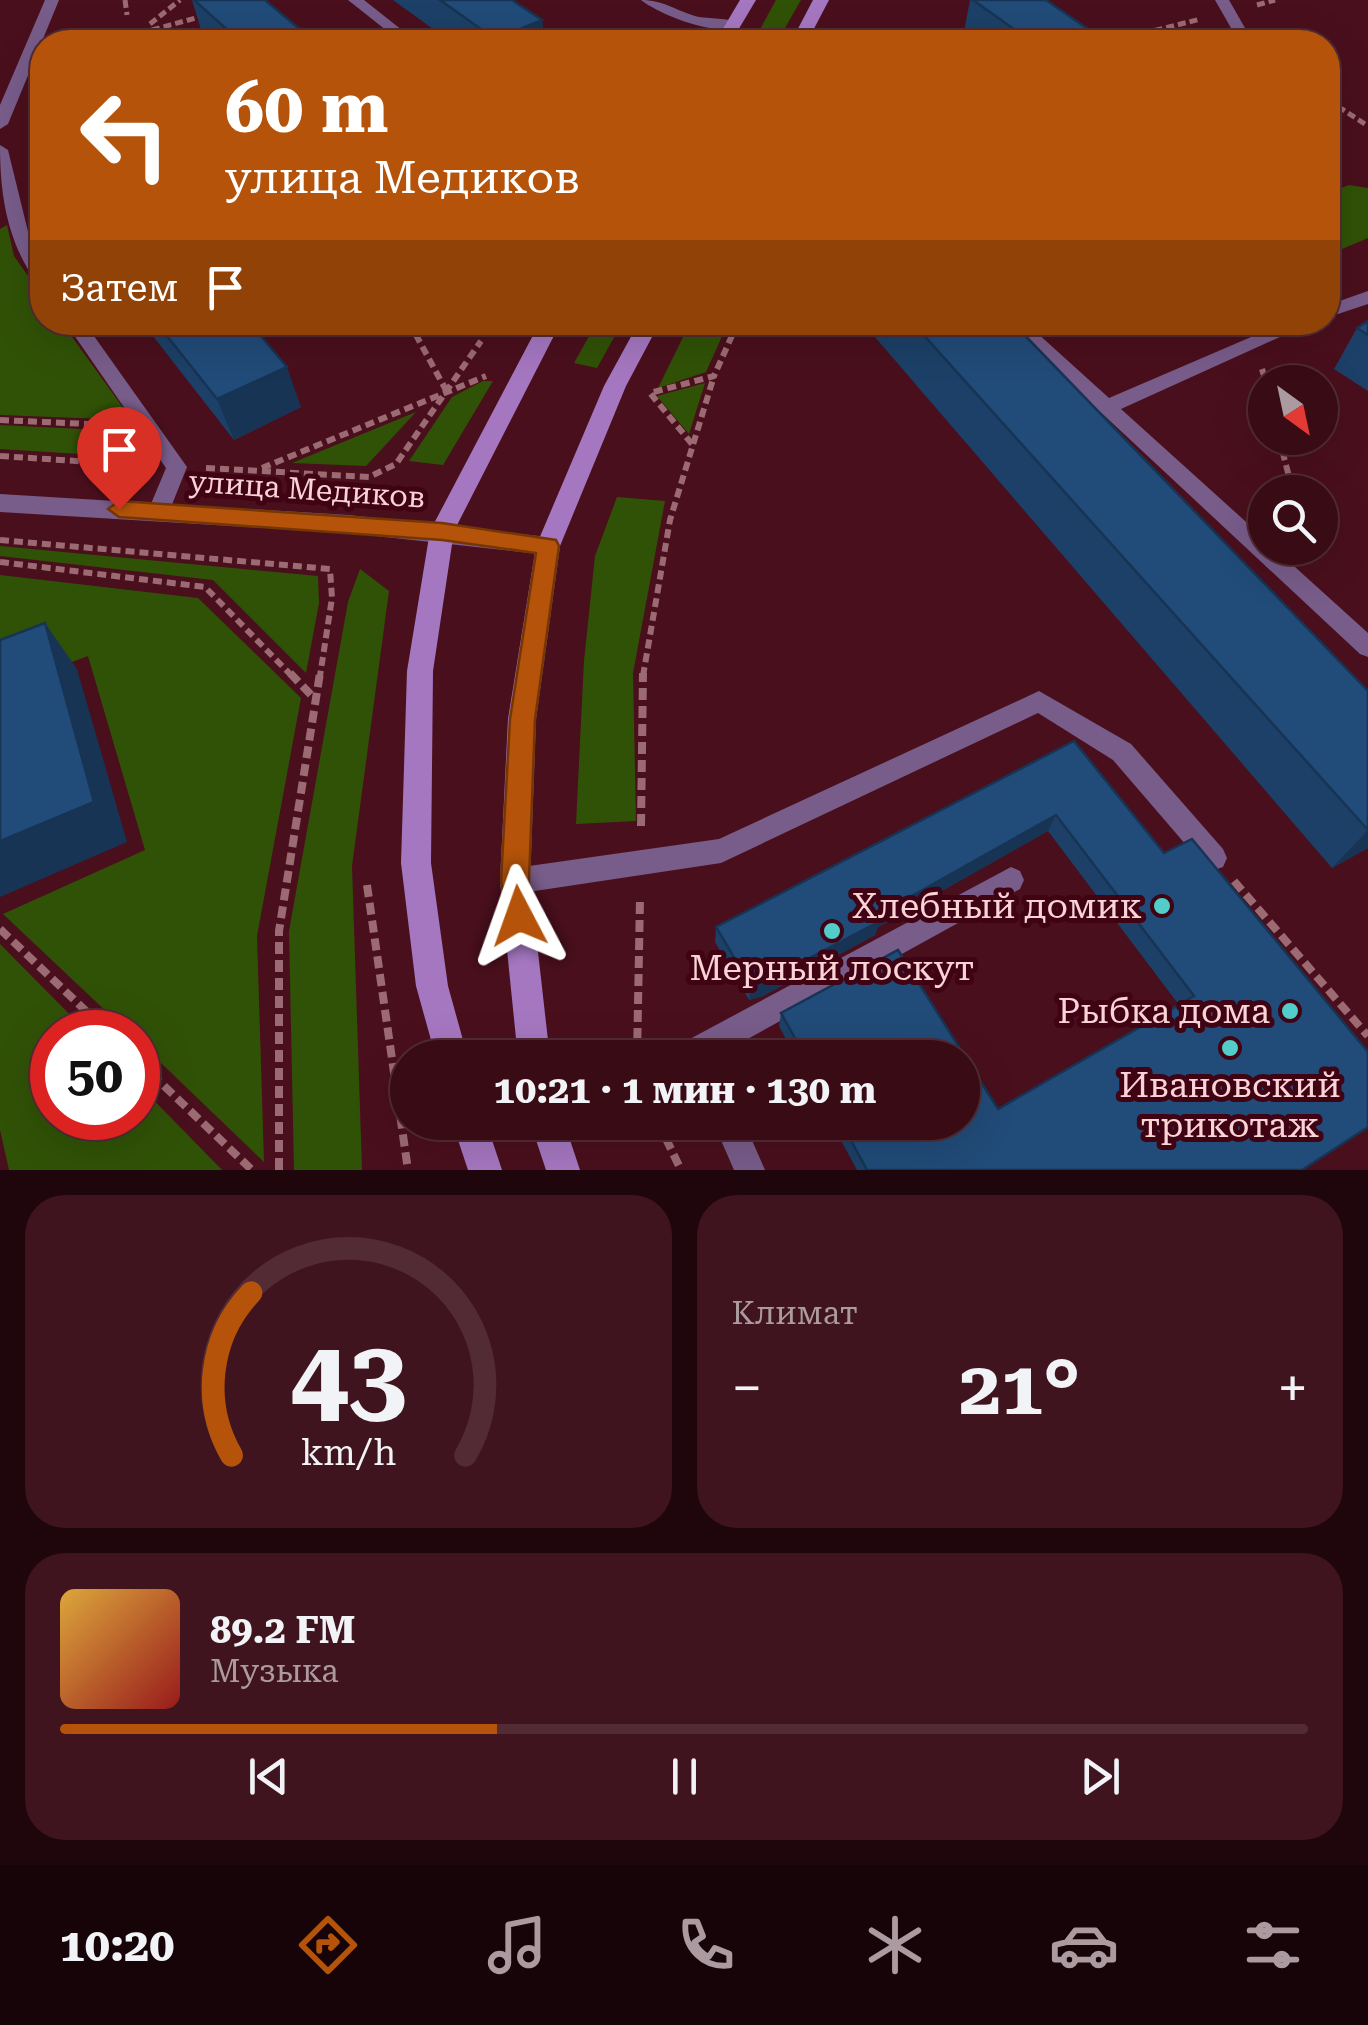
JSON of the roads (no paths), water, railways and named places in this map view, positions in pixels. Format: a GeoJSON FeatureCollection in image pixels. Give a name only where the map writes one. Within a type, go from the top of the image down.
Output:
{"type":"FeatureCollection","features":[{"type":"Feature","properties":{"kind":"main road"},"geometry":{"type":"LineString","coordinates":[[731,30],[748,0]]}},
{"type":"Feature","properties":{"kind":"main road"},"geometry":{"type":"LineString","coordinates":[[805,30],[821,0]]}},
{"type":"Feature","properties":{"kind":"main road"},"geometry":{"type":"LineString","coordinates":[[447,1040],[432,986],[416,863],[420,671],[442,532],[544,335]]}},
{"type":"Feature","properties":{"kind":"main road"},"geometry":{"type":"LineString","coordinates":[[532,1040],[515,881],[522,719],[548,546],[586,451],[644,335]]}},
{"type":"Feature","properties":{"kind":"main road"},"geometry":{"type":"LineString","coordinates":[[471,1140],[472,1170]]}},
{"type":"Feature","properties":{"kind":"main road"},"geometry":{"type":"LineString","coordinates":[[475,1140],[486,1170]]}},
{"type":"Feature","properties":{"kind":"main road"},"geometry":{"type":"LineString","coordinates":[[552,1140],[563,1170]]}},
{"type":"Feature","properties":{"kind":"street","name":"улица Медиков"},"geometry":{"type":"LineString","coordinates":[[0,504],[159,511],[442,532],[548,546]]}},
{"type":"Feature","properties":{"kind":"lane"},"geometry":{"type":"LineString","coordinates":[[39,30],[52,0]]}},
{"type":"Feature","properties":{"kind":"lane"},"geometry":{"type":"LineString","coordinates":[[355,0],[394,30]]}},
{"type":"Feature","properties":{"kind":"lane"},"geometry":{"type":"LineString","coordinates":[[648,0],[692,20],[734,25]]}},
{"type":"Feature","properties":{"kind":"lane"},"geometry":{"type":"LineString","coordinates":[[1225,6],[1239,30]]}},
{"type":"Feature","properties":{"kind":"lane"},"geometry":{"type":"LineString","coordinates":[[0,124],[30,52]]}},
{"type":"Feature","properties":{"kind":"lane"},"geometry":{"type":"LineString","coordinates":[[0,150],[24,252],[30,261]]}},
{"type":"Feature","properties":{"kind":"lane"},"geometry":{"type":"LineString","coordinates":[[1340,305],[1368,297]]}},
{"type":"Feature","properties":{"kind":"lane"},"geometry":{"type":"LineString","coordinates":[[83,335],[177,467],[159,511]]}},
{"type":"Feature","properties":{"kind":"lane"},"geometry":{"type":"LineString","coordinates":[[1027,335],[1368,646]]}},
{"type":"Feature","properties":{"kind":"lane"},"geometry":{"type":"LineString","coordinates":[[1107,407],[1274,335]]}},
{"type":"Feature","properties":{"kind":"lane"},"geometry":{"type":"LineString","coordinates":[[515,881],[721,851],[1039,702],[1122,752],[1214,858]]}},
{"type":"Feature","properties":{"kind":"lane"},"geometry":{"type":"LineString","coordinates":[[721,1040],[1012,880]]}},
{"type":"Feature","properties":{"kind":"lane"},"geometry":{"type":"LineString","coordinates":[[736,1140],[750,1170]]}},
{"type":"Feature","properties":{"kind":"place","name":"Хлебный домик"},"geometry":{"type":"Point","coordinates":[1162,906]}},
{"type":"Feature","properties":{"kind":"place","name":"Мерный лоскут"},"geometry":{"type":"Point","coordinates":[832,931]}},
{"type":"Feature","properties":{"kind":"place","name":"Рыбка дома"},"geometry":{"type":"Point","coordinates":[1290,1011]}},
{"type":"Feature","properties":{"kind":"place","name":"Ивановский трикотаж"},"geometry":{"type":"Point","coordinates":[1230,1048]}}]}
